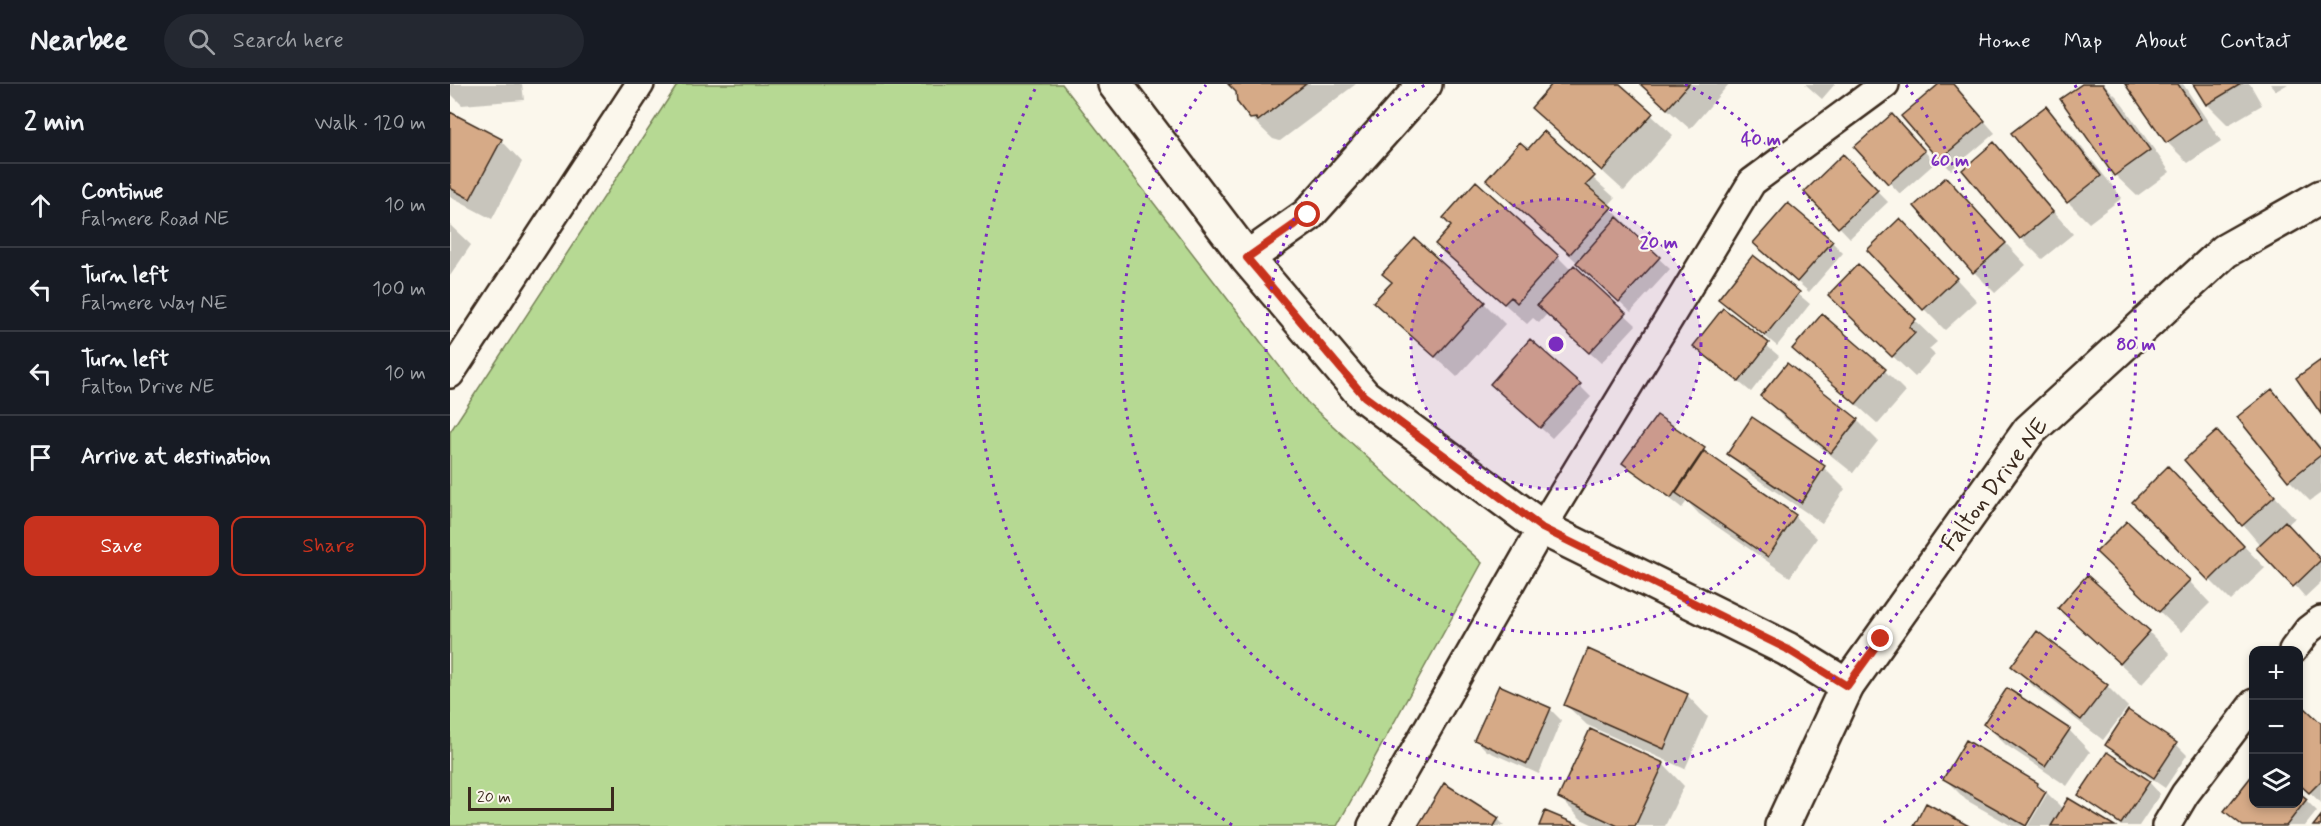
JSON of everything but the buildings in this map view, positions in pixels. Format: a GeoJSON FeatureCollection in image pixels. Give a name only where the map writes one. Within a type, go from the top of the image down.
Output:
{"type":"FeatureCollection","features":[{"type":"Feature","properties":{"kind":"street"},"geometry":{"type":"LineString","coordinates":[[1115,84],[1247,258],[1364,396],[1542,528],[1787,649],[1847,686]]}},
{"type":"Feature","properties":{"kind":"street"},"geometry":{"type":"LineString","coordinates":[[1247,258],[1308,215],[1425,84]]}},
{"type":"Feature","properties":{"kind":"street","name":"Falton Drive NE"},"geometry":{"type":"LineString","coordinates":[[1782,826],[1847,686],[2028,431],[2224,251],[2321,197]]}},
{"type":"Feature","properties":{"kind":"lane"},"geometry":{"type":"LineString","coordinates":[[450,374],[640,84]]}},
{"type":"Feature","properties":{"kind":"lane"},"geometry":{"type":"LineString","coordinates":[[1372,826],[1542,528],[1752,182],[1885,84]]}},
{"type":"Feature","properties":{"kind":"lane"},"geometry":{"type":"LineString","coordinates":[[2297,646],[2308,630],[2321,620]]}},
{"type":"Feature","properties":{"kind":"lane"},"geometry":{"type":"LineString","coordinates":[[2166,826],[2186,794],[2249,708]]}},
{"type":"Feature","properties":{"kind":"green space"},"geometry":{"type":"Polygon","coordinates":[[[678,84],[1062,84],[1307,402],[1482,563],[1337,826],[450,826],[450,432],[678,84]]]}},
{"type":"Feature","properties":{"kind":"route"},"geometry":{"type":"LineString","coordinates":[[1308,215],[1247,258],[1364,396],[1542,528],[1787,649],[1847,686],[1881,639]]}}]}
